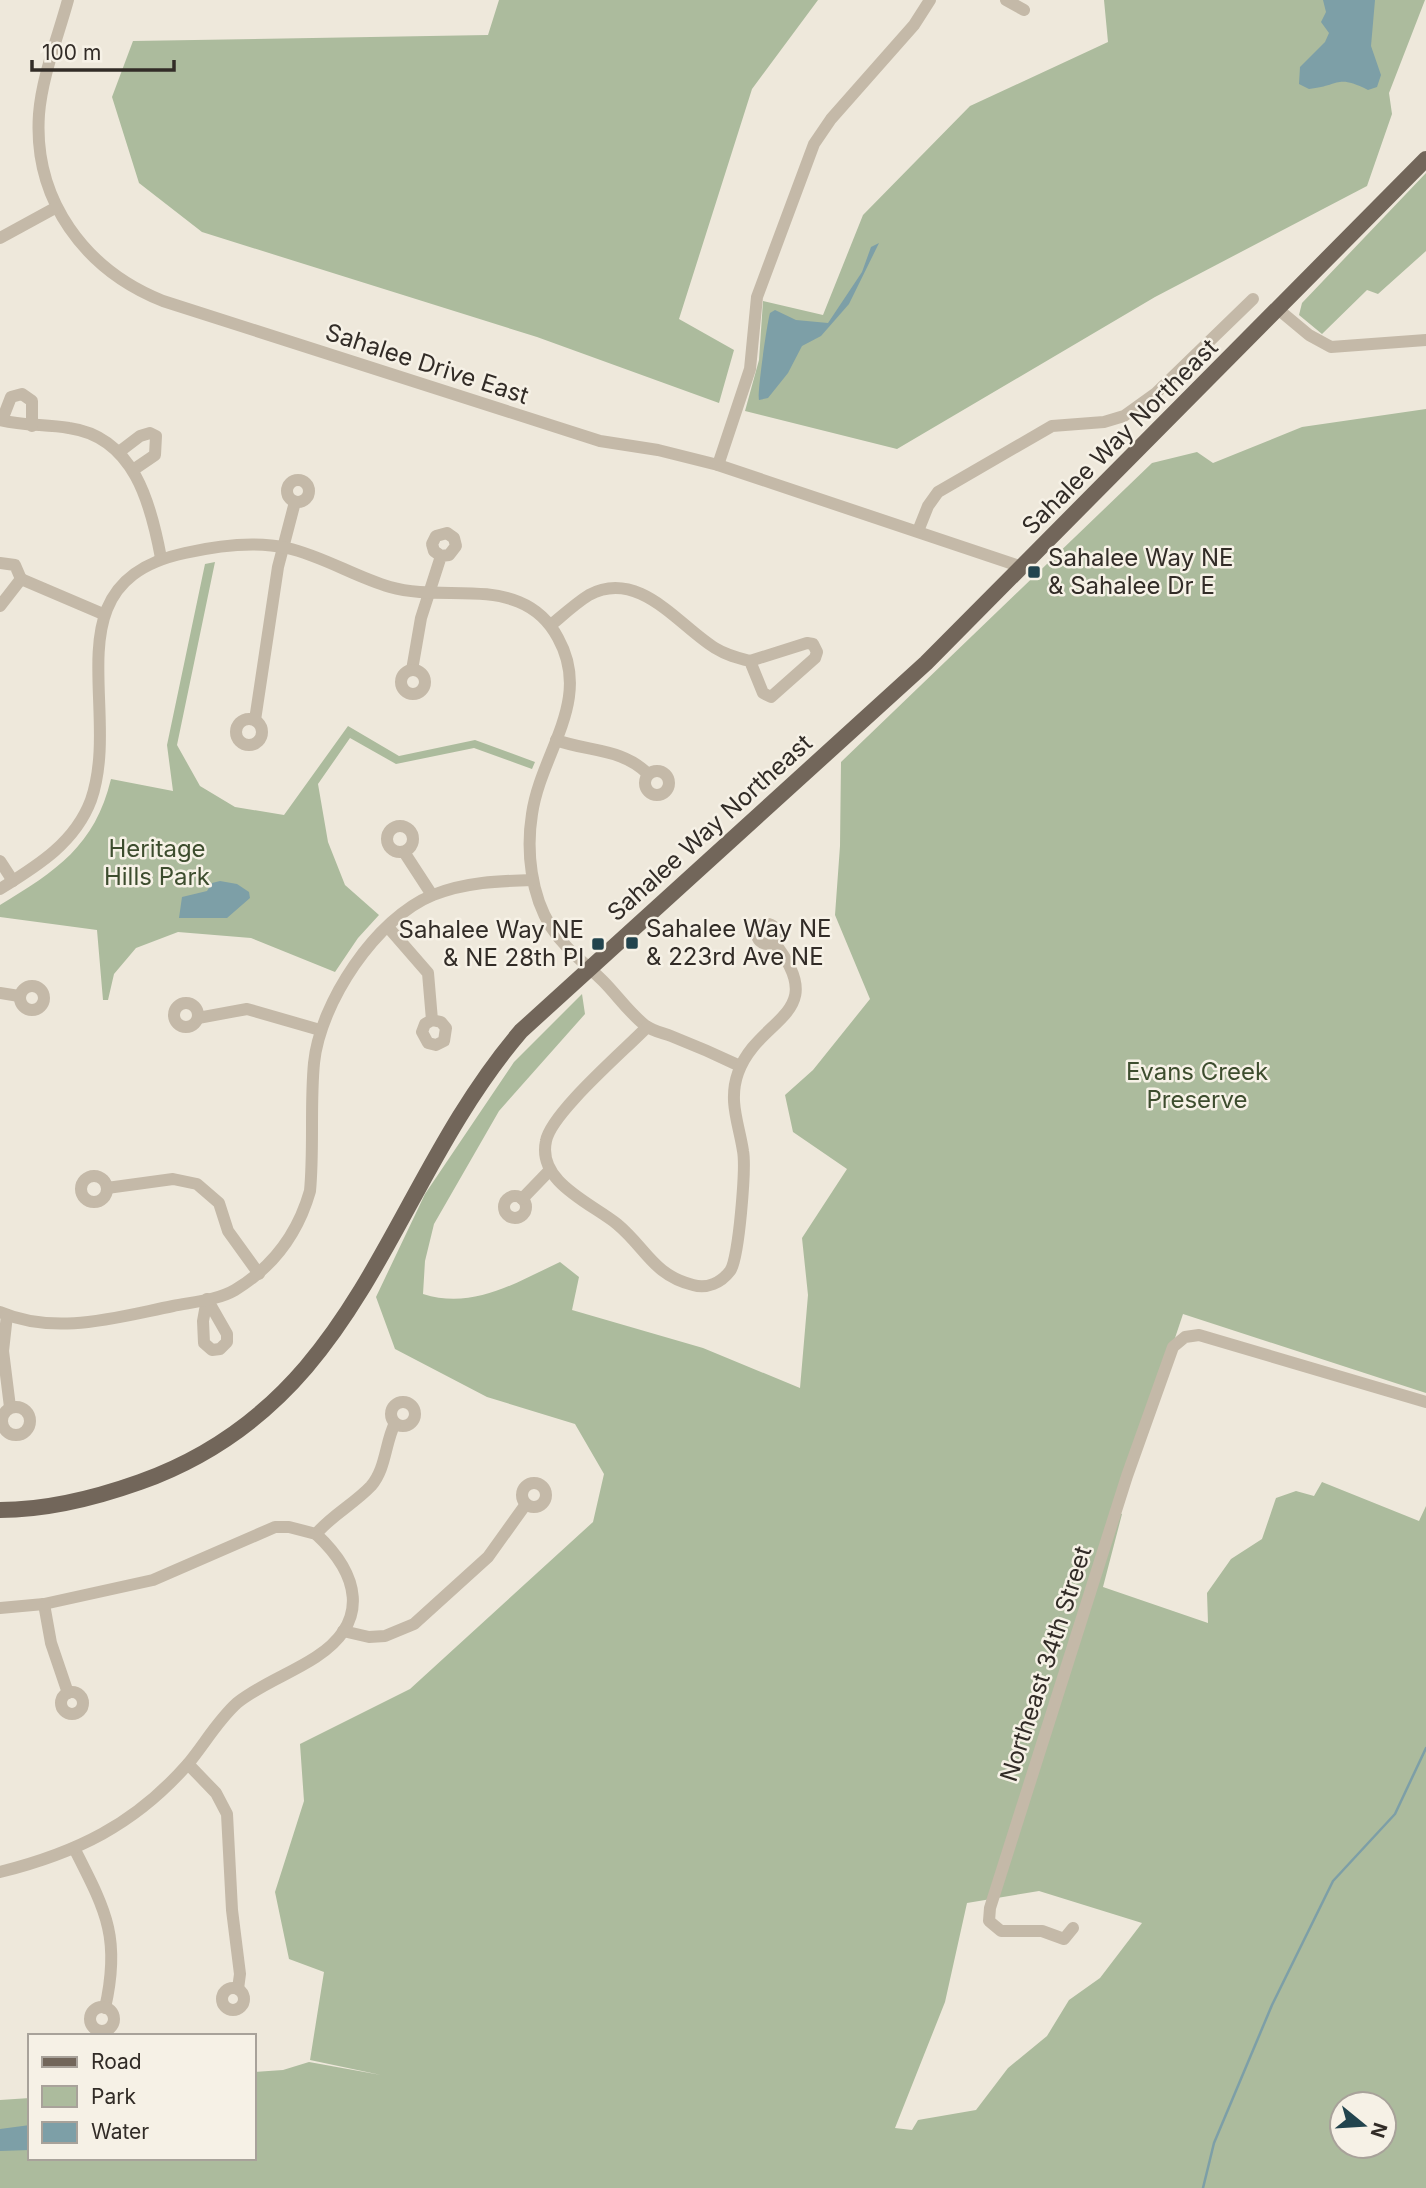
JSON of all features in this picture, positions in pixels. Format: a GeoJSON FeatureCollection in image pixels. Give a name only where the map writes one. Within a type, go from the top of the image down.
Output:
{"type":"FeatureCollection","features":[{"type":"Feature","properties":{"kind":"main road","name":"Sahalee Way Northeast"},"geometry":{"type":"LineString","coordinates":[[0,1510],[44,1507],[127,1486],[191,1460],[254,1418],[304,1371],[364,1290],[489,1071],[521,1031],[588,967],[816,765],[926,663],[1426,159]]}},
{"type":"Feature","properties":{"kind":"street","name":"Sahalee Drive East"},"geometry":{"type":"LineString","coordinates":[[68,0],[39,113],[42,167],[55,208],[83,247],[121,280],[153,297],[600,441],[658,450],[718,465],[1022,567]]}},
{"type":"Feature","properties":{"kind":"street"},"geometry":{"type":"LineString","coordinates":[[718,465],[750,369],[757,297],[814,144],[831,119],[914,24],[930,0]]}},
{"type":"Feature","properties":{"kind":"street"},"geometry":{"type":"LineString","coordinates":[[1006,0],[1024,10]]}},
{"type":"Feature","properties":{"kind":"street"},"geometry":{"type":"LineString","coordinates":[[0,238],[55,208]]}},
{"type":"Feature","properties":{"kind":"street"},"geometry":{"type":"LineString","coordinates":[[918,531],[928,506],[938,492],[1052,426],[1114,420],[1139,406],[1253,299]]}},
{"type":"Feature","properties":{"kind":"street"},"geometry":{"type":"LineString","coordinates":[[1279,310],[1309,335],[1331,347],[1426,340]]}},
{"type":"Feature","properties":{"kind":"street"},"geometry":{"type":"LineString","coordinates":[[32,426],[32,401],[22,394],[11,397],[1,420],[32,426],[71,428],[88,432],[119,452],[133,470],[154,520],[161,558]]}},
{"type":"Feature","properties":{"kind":"street"},"geometry":{"type":"LineString","coordinates":[[119,452],[140,436],[150,433],[156,436],[155,455],[133,470]]}},
{"type":"Feature","properties":{"kind":"street"},"geometry":{"type":"LineString","coordinates":[[255,720],[278,567],[295,502]]}},
{"type":"Feature","properties":{"kind":"street"},"geometry":{"type":"LineString","coordinates":[[0,889],[59,849],[72,835],[90,802],[101,754],[97,657],[103,614],[125,581],[161,558],[204,549],[285,547],[391,587],[430,594],[513,599],[528,606],[551,625],[570,664],[571,695],[532,811],[533,880],[551,925],[570,952],[648,1027],[740,1066]]}},
{"type":"Feature","properties":{"kind":"street"},"geometry":{"type":"LineString","coordinates":[[412,670],[418,629],[441,556]]}},
{"type":"Feature","properties":{"kind":"street"},"geometry":{"type":"LineString","coordinates":[[0,563],[15,565],[21,579],[103,614]]}},
{"type":"Feature","properties":{"kind":"street"},"geometry":{"type":"LineString","coordinates":[[0,606],[21,579]]}},
{"type":"Feature","properties":{"kind":"street"},"geometry":{"type":"LineString","coordinates":[[551,625],[598,591],[625,590],[657,602],[713,648],[750,661],[807,643],[813,644],[817,653],[775,696],[763,693],[750,661]]}},
{"type":"Feature","properties":{"kind":"street"},"geometry":{"type":"LineString","coordinates":[[556,740],[580,748],[621,754],[648,774]]}},
{"type":"Feature","properties":{"kind":"street"},"geometry":{"type":"LineString","coordinates":[[404,852],[432,895]]}},
{"type":"Feature","properties":{"kind":"street"},"geometry":{"type":"LineString","coordinates":[[0,860],[13,881]]}},
{"type":"Feature","properties":{"kind":"street"},"geometry":{"type":"LineString","coordinates":[[10,1408],[3,1350],[4,1314],[28,1321],[76,1324],[207,1299],[233,1292],[259,1274],[277,1256],[305,1211],[310,1191],[314,1062],[320,1030],[336,994],[399,915],[432,895],[482,882],[533,880]]}},
{"type":"Feature","properties":{"kind":"street"},"geometry":{"type":"LineString","coordinates":[[388,927],[428,973],[432,1020]]}},
{"type":"Feature","properties":{"kind":"street"},"geometry":{"type":"LineString","coordinates":[[648,1027],[559,1116],[545,1141],[550,1170],[559,1182],[618,1225],[665,1275],[701,1287],[720,1280],[731,1270],[736,1252],[744,1160],[734,1114],[735,1079],[740,1066],[786,1016],[796,995],[793,971],[774,942]]}},
{"type":"Feature","properties":{"kind":"street"},"geometry":{"type":"LineString","coordinates":[[0,993],[19,996]]}},
{"type":"Feature","properties":{"kind":"street"},"geometry":{"type":"LineString","coordinates":[[198,1018],[247,1009],[320,1030]]}},
{"type":"Feature","properties":{"kind":"street"},"geometry":{"type":"LineString","coordinates":[[523,1199],[550,1170]]}},
{"type":"Feature","properties":{"kind":"street"},"geometry":{"type":"LineString","coordinates":[[107,1188],[173,1179],[197,1184],[219,1203],[228,1231],[259,1274]]}},
{"type":"Feature","properties":{"kind":"street","name":"Northeast 34th Street"},"geometry":{"type":"LineString","coordinates":[[1073,1928],[1064,1939],[1042,1931],[1001,1931],[989,1921],[990,1908],[1127,1476],[1173,1347],[1185,1337],[1199,1335],[1426,1402]]}},
{"type":"Feature","properties":{"kind":"street"},"geometry":{"type":"LineString","coordinates":[[316,1534],[333,1515],[371,1485],[383,1462],[395,1423]]}},
{"type":"Feature","properties":{"kind":"street"},"geometry":{"type":"LineString","coordinates":[[343,1631],[369,1637],[385,1636],[414,1625],[488,1558],[526,1504]]}},
{"type":"Feature","properties":{"kind":"street"},"geometry":{"type":"LineString","coordinates":[[0,1608],[44,1604],[153,1580],[275,1527],[289,1527],[316,1534],[335,1553],[352,1583],[354,1604],[343,1631],[317,1656],[237,1704],[188,1764],[127,1819],[75,1850],[0,1872]]}},
{"type":"Feature","properties":{"kind":"street"},"geometry":{"type":"LineString","coordinates":[[44,1604],[51,1643],[68,1692]]}},
{"type":"Feature","properties":{"kind":"street"},"geometry":{"type":"LineString","coordinates":[[188,1764],[216,1793],[227,1814],[232,1910],[240,1974],[238,1989]]}},
{"type":"Feature","properties":{"kind":"street"},"geometry":{"type":"LineString","coordinates":[[75,1850],[99,1897],[112,1941],[113,1975],[106,2008]]}},
{"type":"Feature","properties":{"kind":"green space"},"geometry":{"type":"Polygon","coordinates":[[[499,0],[818,0],[752,89],[679,319],[734,350],[719,403],[537,337],[202,232],[139,183],[112,97],[133,41],[488,35],[499,0]]]}},
{"type":"Feature","properties":{"kind":"green space"},"geometry":{"type":"Polygon","coordinates":[[[1104,0],[1425,0],[1389,93],[1392,114],[1367,186],[1155,297],[897,449],[745,411],[759,360],[763,301],[823,315],[863,215],[970,106],[1108,42],[1104,0]]]}},
{"type":"Feature","properties":{"kind":"green space"},"geometry":{"type":"Polygon","coordinates":[[[1426,173],[1426,251],[1378,294],[1367,290],[1322,334],[1299,315],[1302,303],[1426,173]]]}},
{"type":"Feature","properties":{"kind":"green space","name":"Evans Creek Preserve"},"geometry":{"type":"Polygon","coordinates":[[[1426,409],[1426,1393],[1183,1314],[1117,1512],[1122,1514],[1103,1587],[1208,1623],[1207,1593],[1231,1559],[1262,1539],[1276,1498],[1296,1491],[1314,1496],[1322,1482],[1419,1521],[1426,1506],[1426,2188],[0,2188],[0,2100],[28,2098],[28,2160],[256,2160],[256,2072],[283,2070],[309,2062],[381,2075],[310,2060],[324,1972],[289,1959],[275,1892],[304,1801],[300,1744],[410,1689],[593,1522],[604,1474],[575,1424],[487,1397],[395,1349],[376,1297],[425,1194],[514,1062],[582,994],[585,1014],[499,1111],[434,1224],[425,1261],[423,1294],[459,1299],[476,1296],[510,1286],[560,1262],[579,1277],[572,1310],[703,1348],[800,1388],[808,1295],[802,1238],[847,1169],[793,1132],[785,1095],[813,1070],[870,999],[835,915],[840,846],[841,762],[1152,463],[1197,452],[1213,463],[1302,427],[1426,409]],[[1039,1891],[967,1903],[945,2002],[895,2128],[912,2130],[918,2120],[976,2110],[1008,2068],[1047,2036],[1069,2000],[1100,1978],[1142,1923],[1039,1891]]]}},
{"type":"Feature","properties":{"kind":"green space","name":"Heritage Hills Park"},"geometry":{"type":"Polygon","coordinates":[[[215,562],[177,745],[200,786],[235,807],[284,815],[348,726],[399,756],[475,740],[535,762],[532,769],[474,748],[396,764],[350,738],[318,784],[328,842],[345,885],[379,915],[358,938],[335,972],[251,938],[178,932],[136,948],[114,974],[108,1000],[103,1000],[97,930],[0,917],[0,905],[56,868],[71,854],[95,822],[111,779],[173,791],[167,745],[205,564],[215,562]]]}},
{"type":"Feature","properties":{"kind":"water"},"geometry":{"type":"Polygon","coordinates":[[[1323,0],[1375,0],[1371,46],[1381,75],[1377,87],[1368,90],[1358,85],[1338,82],[1309,89],[1299,84],[1300,67],[1325,42],[1329,33],[1321,22],[1326,12],[1323,0]]]}},
{"type":"Feature","properties":{"kind":"water"},"geometry":{"type":"Polygon","coordinates":[[[879,243],[849,304],[821,336],[802,346],[788,373],[768,398],[759,400],[770,313],[775,310],[796,320],[828,323],[862,272],[871,247],[879,243]]]}},
{"type":"Feature","properties":{"kind":"water"},"geometry":{"type":"Polygon","coordinates":[[[220,881],[237,884],[249,892],[250,898],[227,918],[179,918],[182,897],[207,891],[212,883],[220,881]]]}},
{"type":"Feature","properties":{"kind":"water"},"geometry":{"type":"Polygon","coordinates":[[[28,2125],[28,2150],[0,2151],[0,2129],[28,2125]]]}},
{"type":"Feature","properties":{"kind":"waterway"},"geometry":{"type":"LineString","coordinates":[[1203,2188],[1214,2143],[1272,2005],[1333,1881],[1395,1814],[1426,1748]]}},
{"type":"Feature","properties":{"kind":"place","name":"Sahalee Way NE & Sahalee Dr E"},"geometry":{"type":"Point","coordinates":[1034,572]}},
{"type":"Feature","properties":{"kind":"place","name":"Sahalee Way NE & 223rd Ave NE"},"geometry":{"type":"Point","coordinates":[632,943]}},
{"type":"Feature","properties":{"kind":"place","name":"Sahalee Way NE & NE 28th Pl"},"geometry":{"type":"Point","coordinates":[598,944]}}]}
